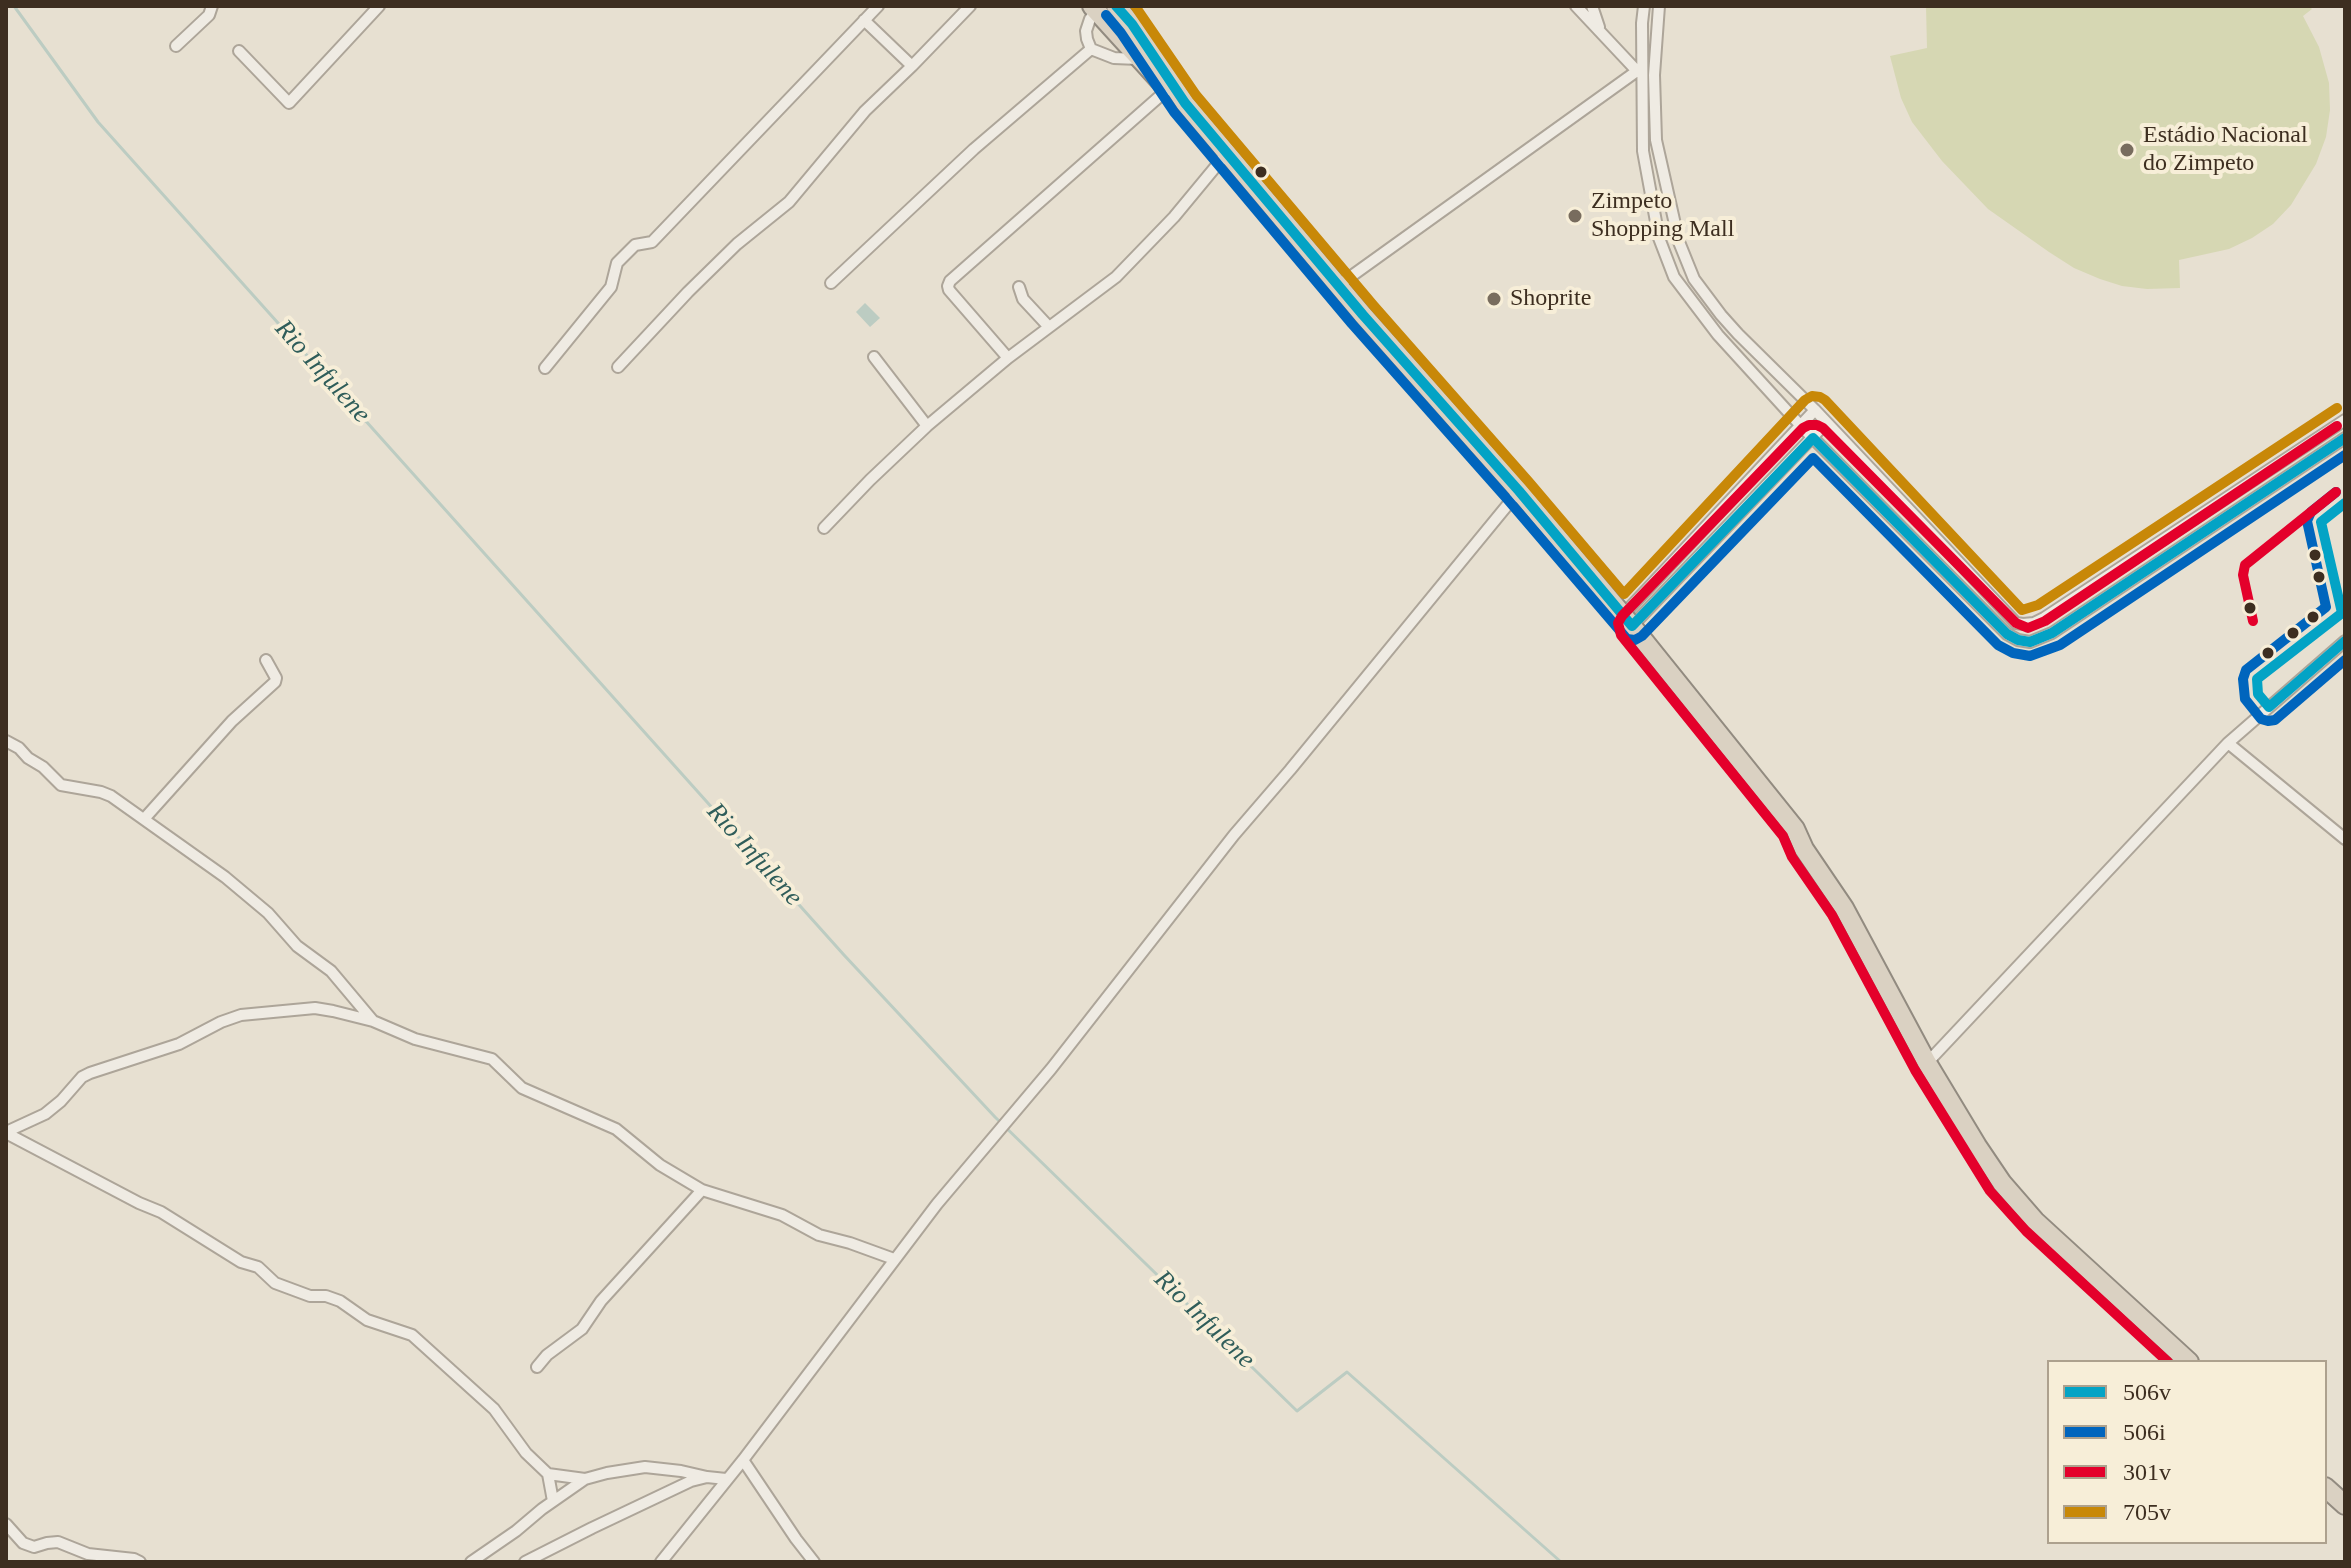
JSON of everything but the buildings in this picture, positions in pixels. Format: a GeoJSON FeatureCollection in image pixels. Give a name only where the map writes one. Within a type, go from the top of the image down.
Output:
{"type":"FeatureCollection","features":[{"type":"Feature","properties":{"kind":"highway"},"geometry":{"type":"LineString","coordinates":[[1116,6],[1132,24],[1185,103],[1373,327],[1519,491],[1628,620],[1795,829],[1804,849],[1851,920],[1927,1063],[1977,1146],[2016,1202],[2187,1360]]}},
{"type":"Feature","properties":{"kind":"highway"},"geometry":{"type":"LineString","coordinates":[[1094,8],[1138,59],[1185,103]]}},
{"type":"Feature","properties":{"kind":"highway"},"geometry":{"type":"LineString","coordinates":[[2327,1489],[2345,1505]]}},
{"type":"Feature","properties":{"kind":"street"},"geometry":{"type":"LineString","coordinates":[[176,46],[209,15],[212,6]]}},
{"type":"Feature","properties":{"kind":"street"},"geometry":{"type":"LineString","coordinates":[[239,51],[289,103],[379,6]]}},
{"type":"Feature","properties":{"kind":"street"},"geometry":{"type":"LineString","coordinates":[[545,368],[611,287],[617,263],[635,245],[652,242],[878,6]]}},
{"type":"Feature","properties":{"kind":"street"},"geometry":{"type":"LineString","coordinates":[[618,367],[737,244],[789,202],[865,111],[970,6]]}},
{"type":"Feature","properties":{"kind":"street"},"geometry":{"type":"LineString","coordinates":[[1576,6],[1639,71]]}},
{"type":"Feature","properties":{"kind":"street"},"geometry":{"type":"LineString","coordinates":[[1592,6],[1601,31]]}},
{"type":"Feature","properties":{"kind":"street"},"geometry":{"type":"LineString","coordinates":[[1644,6],[1639,71],[1643,151],[1659,238],[1674,277],[1718,335],[1801,426],[1998,626],[2018,640],[2030,642],[2052,633],[2345,438]]}},
{"type":"Feature","properties":{"kind":"street"},"geometry":{"type":"LineString","coordinates":[[1659,6],[1654,75],[1656,140],[1674,221],[1685,261],[1694,279],[1721,315],[2016,623],[2044,618],[2345,420]]}},
{"type":"Feature","properties":{"kind":"street"},"geometry":{"type":"LineString","coordinates":[[1094,8],[1086,31],[1091,49],[1114,58],[1138,59]]}},
{"type":"Feature","properties":{"kind":"street"},"geometry":{"type":"LineString","coordinates":[[864,20],[912,66]]}},
{"type":"Feature","properties":{"kind":"street"},"geometry":{"type":"LineString","coordinates":[[831,283],[974,149],[1091,49]]}},
{"type":"Feature","properties":{"kind":"street"},"geometry":{"type":"LineString","coordinates":[[1339,285],[1639,71]]}},
{"type":"Feature","properties":{"kind":"street"},"geometry":{"type":"LineString","coordinates":[[1008,358],[949,290],[950,281],[1168,89]]}},
{"type":"Feature","properties":{"kind":"street"},"geometry":{"type":"LineString","coordinates":[[824,528],[927,426],[1008,358],[1116,277],[1174,217],[1227,153]]}},
{"type":"Feature","properties":{"kind":"street"},"geometry":{"type":"LineString","coordinates":[[1019,287],[1023,299],[1049,327]]}},
{"type":"Feature","properties":{"kind":"street"},"geometry":{"type":"LineString","coordinates":[[874,357],[927,426]]}},
{"type":"Feature","properties":{"kind":"street"},"geometry":{"type":"LineString","coordinates":[[1628,620],[1815,410]]}},
{"type":"Feature","properties":{"kind":"street"},"geometry":{"type":"LineString","coordinates":[[1628,620],[1826,423]]}},
{"type":"Feature","properties":{"kind":"street"},"geometry":{"type":"LineString","coordinates":[[661,1562],[743,1460],[947,1192],[1051,1069],[1234,835],[1519,491]]}},
{"type":"Feature","properties":{"kind":"street"},"geometry":{"type":"LineString","coordinates":[[1927,1063],[2228,743],[2345,641]]}},
{"type":"Feature","properties":{"kind":"street"},"geometry":{"type":"LineString","coordinates":[[144,819],[232,721],[275,682],[276,678],[266,660]]}},
{"type":"Feature","properties":{"kind":"street"},"geometry":{"type":"LineString","coordinates":[[6,741],[43,767],[61,785],[101,792],[225,877],[254,900],[297,946],[331,971],[373,1021]]}},
{"type":"Feature","properties":{"kind":"street"},"geometry":{"type":"LineString","coordinates":[[2228,743],[2345,839]]}},
{"type":"Feature","properties":{"kind":"street"},"geometry":{"type":"LineString","coordinates":[[6,1132],[45,1114],[82,1077],[90,1073],[179,1044],[241,1015],[315,1008],[373,1021],[415,1039],[492,1059],[522,1088],[616,1129],[660,1165],[702,1190],[782,1215],[819,1235],[894,1259]]}},
{"type":"Feature","properties":{"kind":"street"},"geometry":{"type":"LineString","coordinates":[[6,1132],[161,1212],[241,1262],[258,1267],[275,1283],[310,1296],[326,1296],[340,1301],[367,1320],[412,1335],[494,1409],[537,1465],[548,1474],[585,1479]]}},
{"type":"Feature","properties":{"kind":"street"},"geometry":{"type":"LineString","coordinates":[[537,1367],[547,1355],[582,1329],[601,1301],[702,1190]]}},
{"type":"Feature","properties":{"kind":"street"},"geometry":{"type":"LineString","coordinates":[[743,1460],[814,1562]]}},
{"type":"Feature","properties":{"kind":"street"},"geometry":{"type":"LineString","coordinates":[[471,1562],[585,1479],[645,1467],[726,1479]]}},
{"type":"Feature","properties":{"kind":"street"},"geometry":{"type":"LineString","coordinates":[[548,1474],[553,1501]]}},
{"type":"Feature","properties":{"kind":"street"},"geometry":{"type":"LineString","coordinates":[[525,1562],[691,1481],[707,1477]]}},
{"type":"Feature","properties":{"kind":"street"},"geometry":{"type":"LineString","coordinates":[[6,1524],[23,1543],[34,1547],[58,1542],[88,1554],[140,1562]]}},
{"type":"Feature","properties":{"kind":"green space","name":"Estádio Nacional do Zimpeto"},"geometry":{"type":"Polygon","coordinates":[[[1926,6],[2309,6],[2312,9],[2303,16],[2319,47],[2329,83],[2330,110],[2326,137],[2316,164],[2291,205],[2273,224],[2229,249],[2179,260],[2180,288],[2147,289],[2100,279],[2074,268],[1988,209],[1942,161],[1912,122],[1901,98],[1890,56],[1927,48],[1926,6]]]}},
{"type":"Feature","properties":{"kind":"shaded area"},"geometry":{"type":"Polygon","coordinates":[[[865,303],[880,318],[870,327],[856,312],[865,303]]]}},
{"type":"Feature","properties":{"kind":"waterway","name":"Rio Infulene"},"geometry":{"type":"LineString","coordinates":[[14,6],[98,122],[844,955],[995,1117],[1297,1411],[1347,1372],[1561,1562]]}},
{"type":"Feature","properties":{"kind":"transit line","name":"506v"},"geometry":{"type":"LineString","coordinates":[[1116,6],[1132,24],[1185,103],[1363,315],[1519,491],[1632,626],[1813,438],[2007,634],[2030,642],[2052,633],[2345,438]]}},
{"type":"Feature","properties":{"kind":"transit line","name":"705v"},"geometry":{"type":"LineString","coordinates":[[1135,6],[1196,95],[1624,594],[1812,396],[1825,400],[2022,610],[2038,605],[2337,408]]}},
{"type":"Feature","properties":{"kind":"transit line","name":"506i"},"geometry":{"type":"LineString","coordinates":[[1106,15],[1174,112],[1352,324],[1627,639],[1635,640],[1642,636],[1813,458],[1998,645],[2013,653],[2030,656],[2060,645],[2345,455]]}},
{"type":"Feature","properties":{"kind":"transit line","name":"301v"},"geometry":{"type":"LineString","coordinates":[[2166,1360],[2026,1231],[1990,1191],[1915,1070],[1832,915],[1792,857],[1783,836],[1621,635],[1618,623],[1809,425],[1823,428],[2016,623],[2028,628],[2045,621],[2337,426]]}},
{"type":"Feature","properties":{"kind":"transit line","name":"506i"},"geometry":{"type":"LineString","coordinates":[[2336,492],[2311,512],[2307,521],[2326,607],[2246,670],[2243,679],[2245,699],[2261,719],[2275,720],[2345,660]]}},
{"type":"Feature","properties":{"kind":"transit line","name":"301v"},"geometry":{"type":"LineString","coordinates":[[2253,621],[2243,575],[2245,565],[2336,492]]}},
{"type":"Feature","properties":{"kind":"transit line","name":"506v"},"geometry":{"type":"LineString","coordinates":[[2345,503],[2321,522],[2342,613],[2257,679],[2258,694],[2269,707],[2345,641]]}},
{"type":"Feature","properties":{"kind":"place","name":"Estádio Nacional do Zimpeto"},"geometry":{"type":"Point","coordinates":[2127,150]}},
{"type":"Feature","properties":{"kind":"place","name":"Zimpeto Shopping Mall"},"geometry":{"type":"Point","coordinates":[1575,216]}},
{"type":"Feature","properties":{"kind":"place","name":"Shoprite"},"geometry":{"type":"Point","coordinates":[1494,299]}}]}
